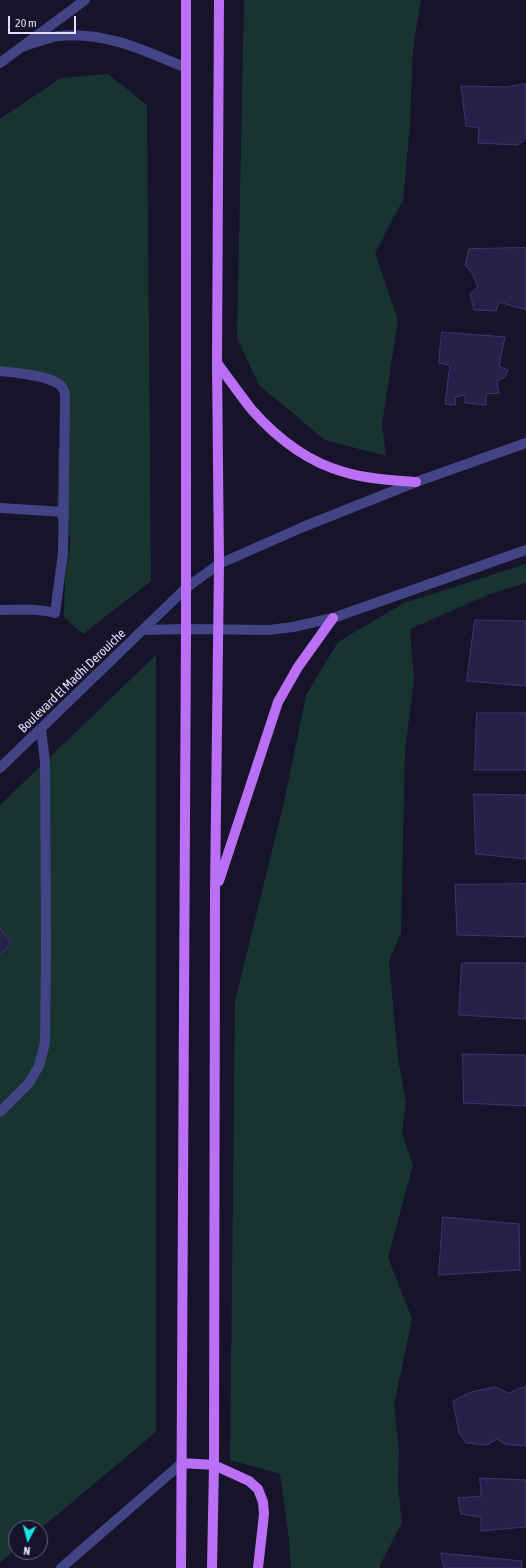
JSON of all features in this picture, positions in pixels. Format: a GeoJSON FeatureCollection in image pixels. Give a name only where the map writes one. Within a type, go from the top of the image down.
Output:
{"type":"FeatureCollection","features":[{"type":"Feature","properties":{"kind":"main road"},"geometry":{"type":"LineString","coordinates":[[181,1568],[186,629],[186,0]]}},
{"type":"Feature","properties":{"kind":"main road"},"geometry":{"type":"LineString","coordinates":[[212,1568],[214,1465],[215,891],[219,564],[217,364],[219,0]]}},
{"type":"Feature","properties":{"kind":"main road"},"geometry":{"type":"LineString","coordinates":[[217,364],[252,410],[279,436],[309,458],[350,474],[373,479],[416,482]]}},
{"type":"Feature","properties":{"kind":"main road"},"geometry":{"type":"LineString","coordinates":[[215,891],[278,702],[298,667],[333,618]]}},
{"type":"Feature","properties":{"kind":"main road"},"geometry":{"type":"LineString","coordinates":[[182,1463],[214,1465],[249,1481],[258,1489],[263,1502],[264,1514],[258,1568]]}},
{"type":"Feature","properties":{"kind":"street"},"geometry":{"type":"LineString","coordinates":[[0,63],[85,0]]}},
{"type":"Feature","properties":{"kind":"street"},"geometry":{"type":"LineString","coordinates":[[22,47],[57,36],[85,35],[128,44],[186,68]]}},
{"type":"Feature","properties":{"kind":"street"},"geometry":{"type":"LineString","coordinates":[[0,371],[49,379],[60,384],[65,393],[63,553],[56,613],[31,609],[0,610]]}},
{"type":"Feature","properties":{"kind":"street","name":"Boulevard El Madhi Derouiche"},"geometry":{"type":"LineString","coordinates":[[0,768],[186,588],[219,564],[303,527],[416,482],[526,443]]}},
{"type":"Feature","properties":{"kind":"street"},"geometry":{"type":"LineString","coordinates":[[0,508],[64,512]]}},
{"type":"Feature","properties":{"kind":"street"},"geometry":{"type":"LineString","coordinates":[[144,630],[269,630],[293,627],[333,618],[526,550]]}},
{"type":"Feature","properties":{"kind":"street"},"geometry":{"type":"LineString","coordinates":[[0,1112],[29,1083],[39,1066],[45,1043],[45,770],[41,729]]}},
{"type":"Feature","properties":{"kind":"street"},"geometry":{"type":"LineString","coordinates":[[61,1568],[182,1463]]}},
{"type":"Feature","properties":{"kind":"green space"},"geometry":{"type":"Polygon","coordinates":[[[244,0],[421,0],[413,49],[410,126],[403,200],[375,253],[398,320],[382,424],[386,456],[325,440],[259,385],[237,338],[244,0]]]}},
{"type":"Feature","properties":{"kind":"green space"},"geometry":{"type":"Polygon","coordinates":[[[108,74],[147,105],[151,581],[83,634],[64,617],[65,578],[71,538],[57,518],[58,452],[68,410],[53,377],[0,366],[0,119],[61,78],[108,74]]]}},
{"type":"Feature","properties":{"kind":"green space"},"geometry":{"type":"Polygon","coordinates":[[[526,564],[526,583],[490,594],[410,629],[414,680],[405,751],[401,933],[389,961],[398,1058],[406,1103],[402,1133],[413,1165],[388,1257],[412,1319],[394,1405],[399,1450],[398,1487],[402,1522],[380,1565],[380,1568],[291,1568],[288,1530],[280,1474],[230,1460],[235,1001],[285,798],[306,695],[338,642],[404,603],[526,564]]]}},
{"type":"Feature","properties":{"kind":"green space"},"geometry":{"type":"Polygon","coordinates":[[[156,655],[156,1432],[48,1522],[48,1520],[8,1520],[8,1556],[0,1563],[0,805],[156,655]]]}},
{"type":"Feature","properties":{"kind":"building"},"geometry":{"type":"Polygon","coordinates":[[[526,84],[526,138],[518,145],[478,143],[479,128],[466,126],[461,86],[506,87],[526,84]]]}},
{"type":"Feature","properties":{"kind":"building"},"geometry":{"type":"Polygon","coordinates":[[[526,248],[526,310],[499,302],[496,311],[474,310],[470,294],[478,287],[472,273],[465,265],[469,249],[526,248]]]}},
{"type":"Feature","properties":{"kind":"building"},"geometry":{"type":"Polygon","coordinates":[[[442,332],[505,337],[499,366],[508,370],[505,377],[497,381],[499,393],[486,394],[486,405],[465,403],[465,395],[455,397],[456,405],[445,404],[450,365],[439,363],[442,332]]]}},
{"type":"Feature","properties":{"kind":"building"},"geometry":{"type":"Polygon","coordinates":[[[475,620],[526,621],[526,686],[467,681],[475,620]]]}},
{"type":"Feature","properties":{"kind":"building"},"geometry":{"type":"Polygon","coordinates":[[[477,713],[526,713],[526,770],[475,770],[477,713]]]}},
{"type":"Feature","properties":{"kind":"building"},"geometry":{"type":"Polygon","coordinates":[[[474,794],[526,795],[526,859],[476,854],[474,794]]]}},
{"type":"Feature","properties":{"kind":"building"},"geometry":{"type":"Polygon","coordinates":[[[526,884],[526,937],[457,935],[455,885],[526,884]]]}},
{"type":"Feature","properties":{"kind":"building"},"geometry":{"type":"Polygon","coordinates":[[[0,928],[11,943],[0,955],[0,928]]]}},
{"type":"Feature","properties":{"kind":"building"},"geometry":{"type":"Polygon","coordinates":[[[462,963],[526,963],[526,1019],[459,1015],[462,963]]]}},
{"type":"Feature","properties":{"kind":"building"},"geometry":{"type":"Polygon","coordinates":[[[463,1054],[526,1055],[526,1106],[464,1103],[463,1054]]]}},
{"type":"Feature","properties":{"kind":"building"},"geometry":{"type":"Polygon","coordinates":[[[443,1217],[519,1224],[520,1270],[439,1275],[443,1217]]]}},
{"type":"Feature","properties":{"kind":"building"},"geometry":{"type":"Polygon","coordinates":[[[526,1386],[526,1446],[505,1444],[497,1439],[487,1445],[466,1443],[459,1433],[453,1401],[471,1392],[495,1387],[509,1393],[526,1386]]]}},
{"type":"Feature","properties":{"kind":"building"},"geometry":{"type":"Polygon","coordinates":[[[480,1478],[526,1480],[526,1527],[481,1531],[481,1517],[461,1514],[458,1498],[481,1496],[480,1478]]]}},
{"type":"Feature","properties":{"kind":"building"},"geometry":{"type":"Polygon","coordinates":[[[441,1553],[522,1561],[522,1568],[444,1568],[441,1553]]]}}]}
